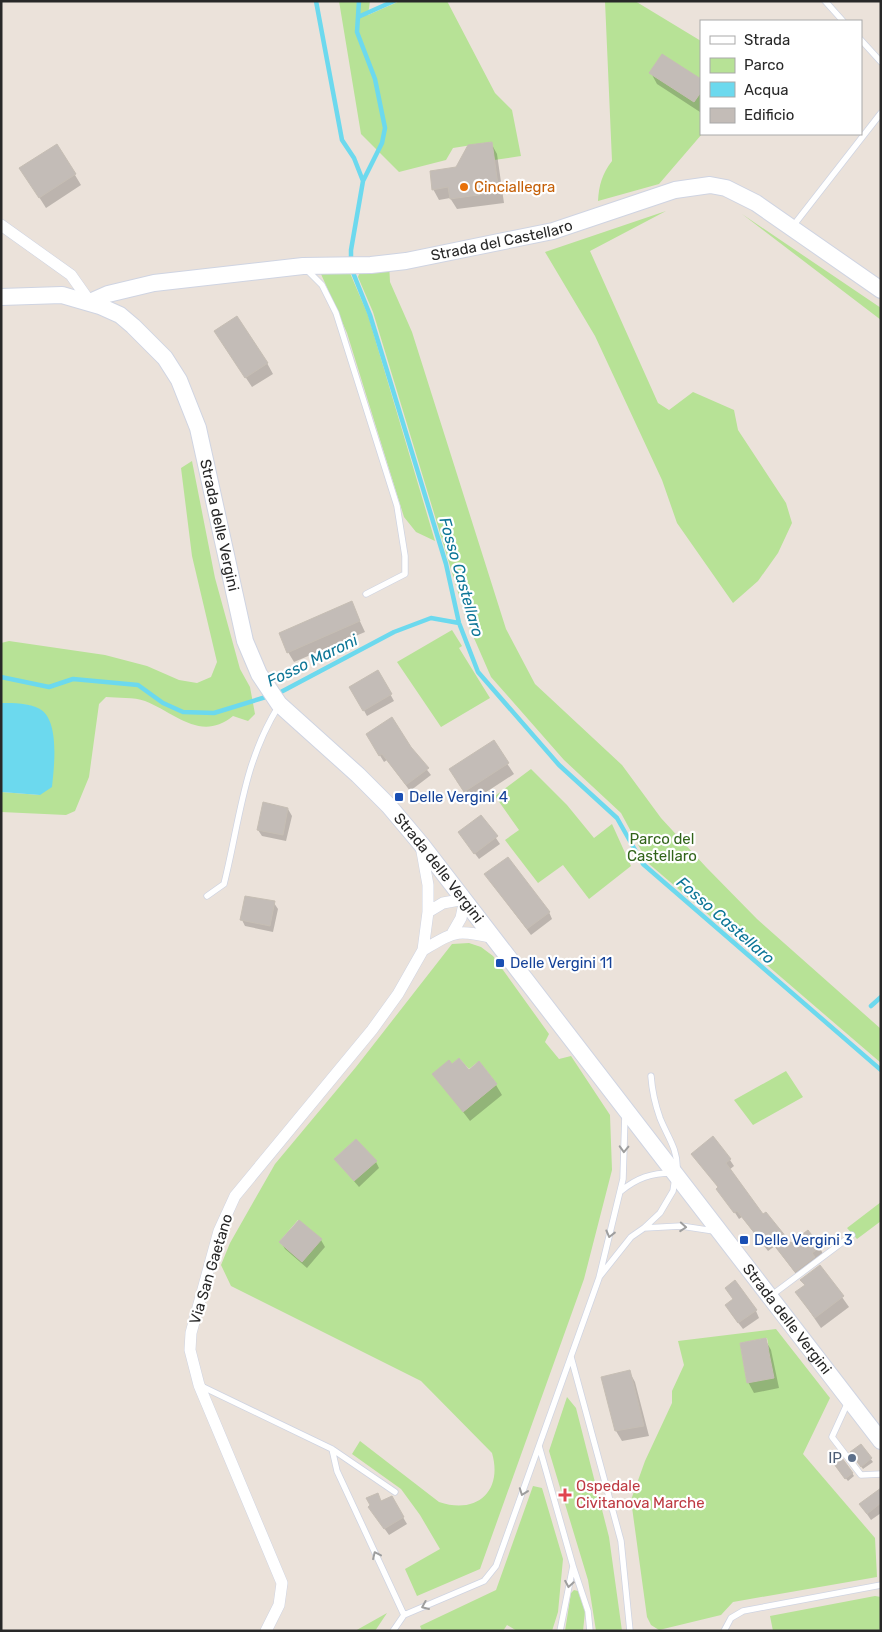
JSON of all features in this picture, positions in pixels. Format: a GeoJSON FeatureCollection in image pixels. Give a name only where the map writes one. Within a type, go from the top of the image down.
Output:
{"type":"FeatureCollection","features":[{"type":"Feature","properties":{"kind":"main road","name":"Strada del Castellaro"},"geometry":{"type":"LineString","coordinates":[[90,302],[122,290],[154,283],[303,266],[362,265],[406,261],[553,231],[657,196],[693,186],[710,185],[733,191],[756,203],[881,290]]}},
{"type":"Feature","properties":{"kind":"main road","name":"Strada delle Vergini"},"geometry":{"type":"LineString","coordinates":[[1,297],[55,295],[90,302],[109,309],[149,340],[180,380],[198,428],[245,641],[259,674],[279,704],[364,781],[421,844],[881,1441]]}},
{"type":"Feature","properties":{"kind":"street"},"geometry":{"type":"LineString","coordinates":[[1,225],[71,275],[90,302]]}},
{"type":"Feature","properties":{"kind":"street","name":"Via San Gaetano"},"geometry":{"type":"LineString","coordinates":[[266,1631],[279,1606],[282,1591],[280,1578],[199,1385],[190,1350],[191,1333],[219,1230],[235,1196],[372,1030],[398,994],[422,950],[428,912],[428,885],[421,844]]}},
{"type":"Feature","properties":{"kind":"street"},"geometry":{"type":"LineString","coordinates":[[422,950],[453,932],[461,918],[465,899],[443,903],[428,912]]}},
{"type":"Feature","properties":{"kind":"street"},"geometry":{"type":"LineString","coordinates":[[453,932],[470,932],[494,938]]}},
{"type":"Feature","properties":{"kind":"lane"},"geometry":{"type":"LineString","coordinates":[[825,1],[842,20]]}},
{"type":"Feature","properties":{"kind":"lane"},"geometry":{"type":"LineString","coordinates":[[862,41],[881,62]]}},
{"type":"Feature","properties":{"kind":"lane"},"geometry":{"type":"LineString","coordinates":[[791,227],[881,113]]}},
{"type":"Feature","properties":{"kind":"lane"},"geometry":{"type":"LineString","coordinates":[[303,266],[322,285],[336,312],[397,506],[402,531],[405,574],[366,594]]}},
{"type":"Feature","properties":{"kind":"lane"},"geometry":{"type":"LineString","coordinates":[[207,896],[224,884],[236,838],[246,780],[260,738],[279,704]]}},
{"type":"Feature","properties":{"kind":"lane"},"geometry":{"type":"LineString","coordinates":[[599,1278],[630,1237],[644,1228],[667,1203],[673,1191],[676,1174],[676,1151],[656,1105],[651,1076]]}},
{"type":"Feature","properties":{"kind":"lane"},"geometry":{"type":"LineString","coordinates":[[393,1631],[404,1615],[484,1581],[496,1566],[599,1278],[621,1191],[625,1107]]}},
{"type":"Feature","properties":{"kind":"lane"},"geometry":{"type":"LineString","coordinates":[[621,1191],[643,1177],[653,1174],[676,1174]]}},
{"type":"Feature","properties":{"kind":"lane"},"geometry":{"type":"LineString","coordinates":[[644,1228],[680,1226],[721,1232]]}},
{"type":"Feature","properties":{"kind":"lane"},"geometry":{"type":"LineString","coordinates":[[770,1297],[852,1234]]}},
{"type":"Feature","properties":{"kind":"lane"},"geometry":{"type":"LineString","coordinates":[[571,1357],[621,1541],[630,1631]]}},
{"type":"Feature","properties":{"kind":"lane"},"geometry":{"type":"LineString","coordinates":[[199,1385],[332,1449],[395,1492]]}},
{"type":"Feature","properties":{"kind":"lane"},"geometry":{"type":"LineString","coordinates":[[849,1400],[832,1437],[861,1475],[881,1474]]}},
{"type":"Feature","properties":{"kind":"lane"},"geometry":{"type":"LineString","coordinates":[[539,1446],[572,1566],[588,1611],[590,1631]]}},
{"type":"Feature","properties":{"kind":"lane"},"geometry":{"type":"LineString","coordinates":[[332,1449],[337,1471],[404,1615]]}},
{"type":"Feature","properties":{"kind":"lane"},"geometry":{"type":"LineString","coordinates":[[560,1631],[572,1566]]}},
{"type":"Feature","properties":{"kind":"lane"},"geometry":{"type":"LineString","coordinates":[[724,1631],[731,1618],[743,1611],[881,1585]]}},
{"type":"Feature","properties":{"kind":"green space"},"geometry":{"type":"Polygon","coordinates":[[[339,1],[370,1],[368,15],[400,1],[447,1],[495,93],[512,110],[521,156],[494,160],[491,142],[453,148],[446,160],[399,172],[361,134],[339,1]]]}},
{"type":"Feature","properties":{"kind":"green space"},"geometry":{"type":"Polygon","coordinates":[[[605,1],[635,1],[700,40],[700,79],[650,73],[694,102],[700,93],[701,135],[659,184],[598,201],[602,180],[612,161],[605,1]]]}},
{"type":"Feature","properties":{"kind":"green space"},"geometry":{"type":"Polygon","coordinates":[[[666,211],[590,251],[658,403],[669,410],[693,392],[734,410],[738,430],[786,503],[792,523],[778,553],[758,581],[733,603],[677,523],[662,480],[595,336],[545,252],[666,211]]]}},
{"type":"Feature","properties":{"kind":"green space"},"geometry":{"type":"Polygon","coordinates":[[[742,214],[881,308],[881,320],[742,214]]]}},
{"type":"Feature","properties":{"kind":"green space","name":"Parco del Castellaro"},"geometry":{"type":"Polygon","coordinates":[[[389,263],[390,282],[412,332],[506,629],[535,684],[622,765],[661,818],[757,919],[881,1029],[881,1063],[648,863],[621,813],[564,760],[491,677],[467,622],[373,312],[358,277],[362,265],[389,263]]]}},
{"type":"Feature","properties":{"kind":"green space"},"geometry":{"type":"Polygon","coordinates":[[[350,273],[368,315],[435,541],[416,532],[404,517],[347,333],[321,274],[350,273]]]}},
{"type":"Feature","properties":{"kind":"green space"},"geometry":{"type":"Polygon","coordinates":[[[192,461],[215,578],[240,669],[250,687],[255,714],[248,721],[233,716],[221,723],[200,726],[178,718],[145,701],[131,698],[106,697],[99,704],[89,777],[75,811],[66,815],[1,812],[1,792],[40,795],[41,710],[28,705],[1,703],[1,643],[9,641],[105,655],[147,666],[179,680],[197,683],[211,677],[217,662],[192,556],[181,468],[192,461]]]}},
{"type":"Feature","properties":{"kind":"green space"},"geometry":{"type":"Polygon","coordinates":[[[452,630],[462,646],[459,648],[490,698],[441,727],[397,662],[452,630]]]}},
{"type":"Feature","properties":{"kind":"green space"},"geometry":{"type":"Polygon","coordinates":[[[531,769],[567,805],[594,838],[612,824],[631,866],[589,899],[563,865],[538,883],[505,840],[519,830],[495,796],[531,769]]]}},
{"type":"Feature","properties":{"kind":"green space"},"geometry":{"type":"Polygon","coordinates":[[[469,943],[481,947],[493,956],[549,1034],[545,1042],[559,1059],[571,1056],[610,1115],[612,1170],[584,1279],[480,1569],[417,1596],[405,1569],[440,1549],[420,1515],[401,1489],[352,1454],[360,1441],[439,1502],[465,1505],[484,1497],[490,1489],[494,1479],[492,1453],[421,1381],[231,1286],[221,1265],[230,1243],[275,1164],[356,1067],[452,944],[469,943]],[[459,1058],[452,1064],[463,1112],[497,1084],[479,1061],[469,1069],[459,1058]],[[356,1139],[334,1159],[354,1181],[376,1161],[356,1139]],[[298,1220],[279,1242],[302,1262],[321,1239],[298,1220]]]}},
{"type":"Feature","properties":{"kind":"green space"},"geometry":{"type":"Polygon","coordinates":[[[786,1071],[803,1097],[753,1125],[734,1100],[786,1071]]]}},
{"type":"Feature","properties":{"kind":"green space"},"geometry":{"type":"Polygon","coordinates":[[[881,1202],[881,1221],[857,1239],[847,1228],[881,1202]]]}},
{"type":"Feature","properties":{"kind":"green space"},"geometry":{"type":"Polygon","coordinates":[[[776,1329],[830,1398],[803,1454],[875,1538],[877,1577],[733,1602],[721,1615],[659,1630],[651,1625],[647,1617],[631,1500],[645,1461],[672,1403],[672,1391],[684,1365],[678,1341],[776,1329]],[[767,1338],[740,1343],[747,1383],[751,1352],[769,1349],[767,1338]]]}},
{"type":"Feature","properties":{"kind":"green space"},"geometry":{"type":"Polygon","coordinates":[[[567,1397],[576,1408],[609,1537],[622,1631],[596,1631],[588,1580],[549,1451],[567,1397]]]}},
{"type":"Feature","properties":{"kind":"green space"},"geometry":{"type":"Polygon","coordinates":[[[533,1486],[542,1488],[563,1559],[558,1612],[552,1631],[517,1631],[507,1625],[503,1631],[422,1631],[420,1626],[496,1590],[533,1486]]]}},
{"type":"Feature","properties":{"kind":"green space"},"geometry":{"type":"Polygon","coordinates":[[[574,1590],[578,1591],[585,1612],[583,1631],[565,1631],[571,1593],[574,1590]]]}},
{"type":"Feature","properties":{"kind":"green space"},"geometry":{"type":"Polygon","coordinates":[[[875,1596],[881,1597],[881,1631],[773,1631],[770,1616],[875,1596]]]}},
{"type":"Feature","properties":{"kind":"green space"},"geometry":{"type":"Polygon","coordinates":[[[387,1613],[375,1631],[355,1631],[387,1613]]]}},
{"type":"Feature","properties":{"kind":"water"},"geometry":{"type":"Polygon","coordinates":[[[1,703],[36,707],[46,715],[51,723],[54,745],[52,787],[40,795],[1,792],[1,703]]]}},
{"type":"Feature","properties":{"kind":"building"},"geometry":{"type":"Polygon","coordinates":[[[662,54],[700,78],[700,93],[694,102],[649,73],[662,54]]]}},
{"type":"Feature","properties":{"kind":"building"},"geometry":{"type":"Polygon","coordinates":[[[492,142],[499,192],[450,199],[448,187],[432,190],[430,171],[456,167],[468,145],[492,142]]]}},
{"type":"Feature","properties":{"kind":"building"},"geometry":{"type":"Polygon","coordinates":[[[57,144],[76,174],[39,198],[19,168],[57,144]]]}},
{"type":"Feature","properties":{"kind":"building"},"geometry":{"type":"Polygon","coordinates":[[[237,316],[268,363],[245,378],[214,331],[237,316]]]}},
{"type":"Feature","properties":{"kind":"building"},"geometry":{"type":"Polygon","coordinates":[[[352,601],[360,621],[287,653],[279,633],[352,601]]]}},
{"type":"Feature","properties":{"kind":"building"},"geometry":{"type":"Polygon","coordinates":[[[378,670],[392,694],[363,711],[349,687],[378,670]]]}},
{"type":"Feature","properties":{"kind":"building"},"geometry":{"type":"Polygon","coordinates":[[[392,717],[411,747],[429,768],[406,785],[382,754],[379,756],[366,734],[392,717]]]}},
{"type":"Feature","properties":{"kind":"building"},"geometry":{"type":"Polygon","coordinates":[[[494,740],[509,763],[464,792],[449,769],[494,740]]]}},
{"type":"Feature","properties":{"kind":"building"},"geometry":{"type":"Polygon","coordinates":[[[263,802],[288,808],[283,835],[257,830],[263,802]]]}},
{"type":"Feature","properties":{"kind":"building"},"geometry":{"type":"Polygon","coordinates":[[[481,815],[498,836],[474,854],[458,832],[481,815]]]}},
{"type":"Feature","properties":{"kind":"building"},"geometry":{"type":"Polygon","coordinates":[[[508,857],[550,912],[527,929],[484,874],[508,857]]]}},
{"type":"Feature","properties":{"kind":"building"},"geometry":{"type":"Polygon","coordinates":[[[245,896],[275,901],[270,926],[240,920],[245,896]]]}},
{"type":"Feature","properties":{"kind":"building"},"geometry":{"type":"Polygon","coordinates":[[[459,1058],[469,1070],[479,1061],[497,1084],[463,1112],[432,1074],[449,1060],[452,1064],[459,1058]]]}},
{"type":"Feature","properties":{"kind":"building"},"geometry":{"type":"Polygon","coordinates":[[[713,1136],[731,1159],[726,1163],[763,1214],[766,1212],[791,1243],[808,1230],[821,1247],[812,1253],[815,1257],[795,1272],[770,1240],[764,1245],[737,1211],[734,1213],[716,1189],[718,1187],[691,1154],[713,1136]]]}},
{"type":"Feature","properties":{"kind":"building"},"geometry":{"type":"Polygon","coordinates":[[[356,1139],[377,1161],[354,1181],[334,1159],[356,1139]]]}},
{"type":"Feature","properties":{"kind":"building"},"geometry":{"type":"Polygon","coordinates":[[[299,1220],[322,1239],[302,1262],[279,1242],[299,1220]]]}},
{"type":"Feature","properties":{"kind":"building"},"geometry":{"type":"Polygon","coordinates":[[[820,1265],[844,1296],[815,1318],[795,1292],[805,1285],[800,1280],[820,1265]]]}},
{"type":"Feature","properties":{"kind":"building"},"geometry":{"type":"Polygon","coordinates":[[[735,1280],[757,1310],[738,1323],[725,1305],[733,1299],[725,1288],[735,1280]]]}},
{"type":"Feature","properties":{"kind":"building"},"geometry":{"type":"Polygon","coordinates":[[[766,1338],[774,1378],[747,1383],[740,1343],[766,1338]]]}},
{"type":"Feature","properties":{"kind":"building"},"geometry":{"type":"Polygon","coordinates":[[[630,1370],[644,1426],[615,1431],[601,1377],[630,1370]]]}},
{"type":"Feature","properties":{"kind":"building"},"geometry":{"type":"Polygon","coordinates":[[[861,1444],[872,1458],[861,1467],[850,1452],[861,1444]]]}},
{"type":"Feature","properties":{"kind":"building"},"geometry":{"type":"Polygon","coordinates":[[[842,1458],[853,1473],[845,1479],[834,1464],[842,1458]]]}},
{"type":"Feature","properties":{"kind":"building"},"geometry":{"type":"Polygon","coordinates":[[[881,1488],[881,1503],[867,1514],[859,1504],[881,1488]]]}},
{"type":"Feature","properties":{"kind":"building"},"geometry":{"type":"Polygon","coordinates":[[[378,1493],[381,1501],[392,1496],[404,1517],[384,1529],[368,1507],[370,1505],[366,1498],[378,1493]]]}},
{"type":"Feature","properties":{"kind":"waterway"},"geometry":{"type":"LineString","coordinates":[[316,1],[342,140],[354,158],[363,181]]}},
{"type":"Feature","properties":{"kind":"waterway","name":"Fosso Castellaro"},"geometry":{"type":"LineString","coordinates":[[351,262],[351,250],[363,181],[382,143],[385,128],[375,79],[357,32],[359,1]]}},
{"type":"Feature","properties":{"kind":"waterway"},"geometry":{"type":"LineString","coordinates":[[358,17],[394,1]]}},
{"type":"Feature","properties":{"kind":"waterway","name":"Fosso Castellaro"},"geometry":{"type":"LineString","coordinates":[[352,270],[370,315],[446,564],[459,623],[478,672],[559,765],[617,818],[643,864],[881,1070]]}},
{"type":"Feature","properties":{"kind":"waterway","name":"Fosso Maroni"},"geometry":{"type":"LineString","coordinates":[[1,677],[49,687],[73,679],[138,685],[163,703],[183,712],[214,713],[279,693],[394,632],[431,618],[459,623]]}},
{"type":"Feature","properties":{"kind":"waterway"},"geometry":{"type":"LineString","coordinates":[[871,1006],[881,997]]}},
{"type":"Feature","properties":{"kind":"place","name":"Cinciallegra"},"geometry":{"type":"Point","coordinates":[464,187]}},
{"type":"Feature","properties":{"kind":"place","name":"Delle Vergini 4"},"geometry":{"type":"Point","coordinates":[399,797]}},
{"type":"Feature","properties":{"kind":"place","name":"Delle Vergini 11"},"geometry":{"type":"Point","coordinates":[500,963]}},
{"type":"Feature","properties":{"kind":"place","name":"Delle Vergini 3"},"geometry":{"type":"Point","coordinates":[744,1240]}},
{"type":"Feature","properties":{"kind":"place","name":"IP"},"geometry":{"type":"Point","coordinates":[852,1458]}},
{"type":"Feature","properties":{"kind":"place","name":"Ospedale Civitanova Marche"},"geometry":{"type":"Point","coordinates":[565,1495]}}]}
